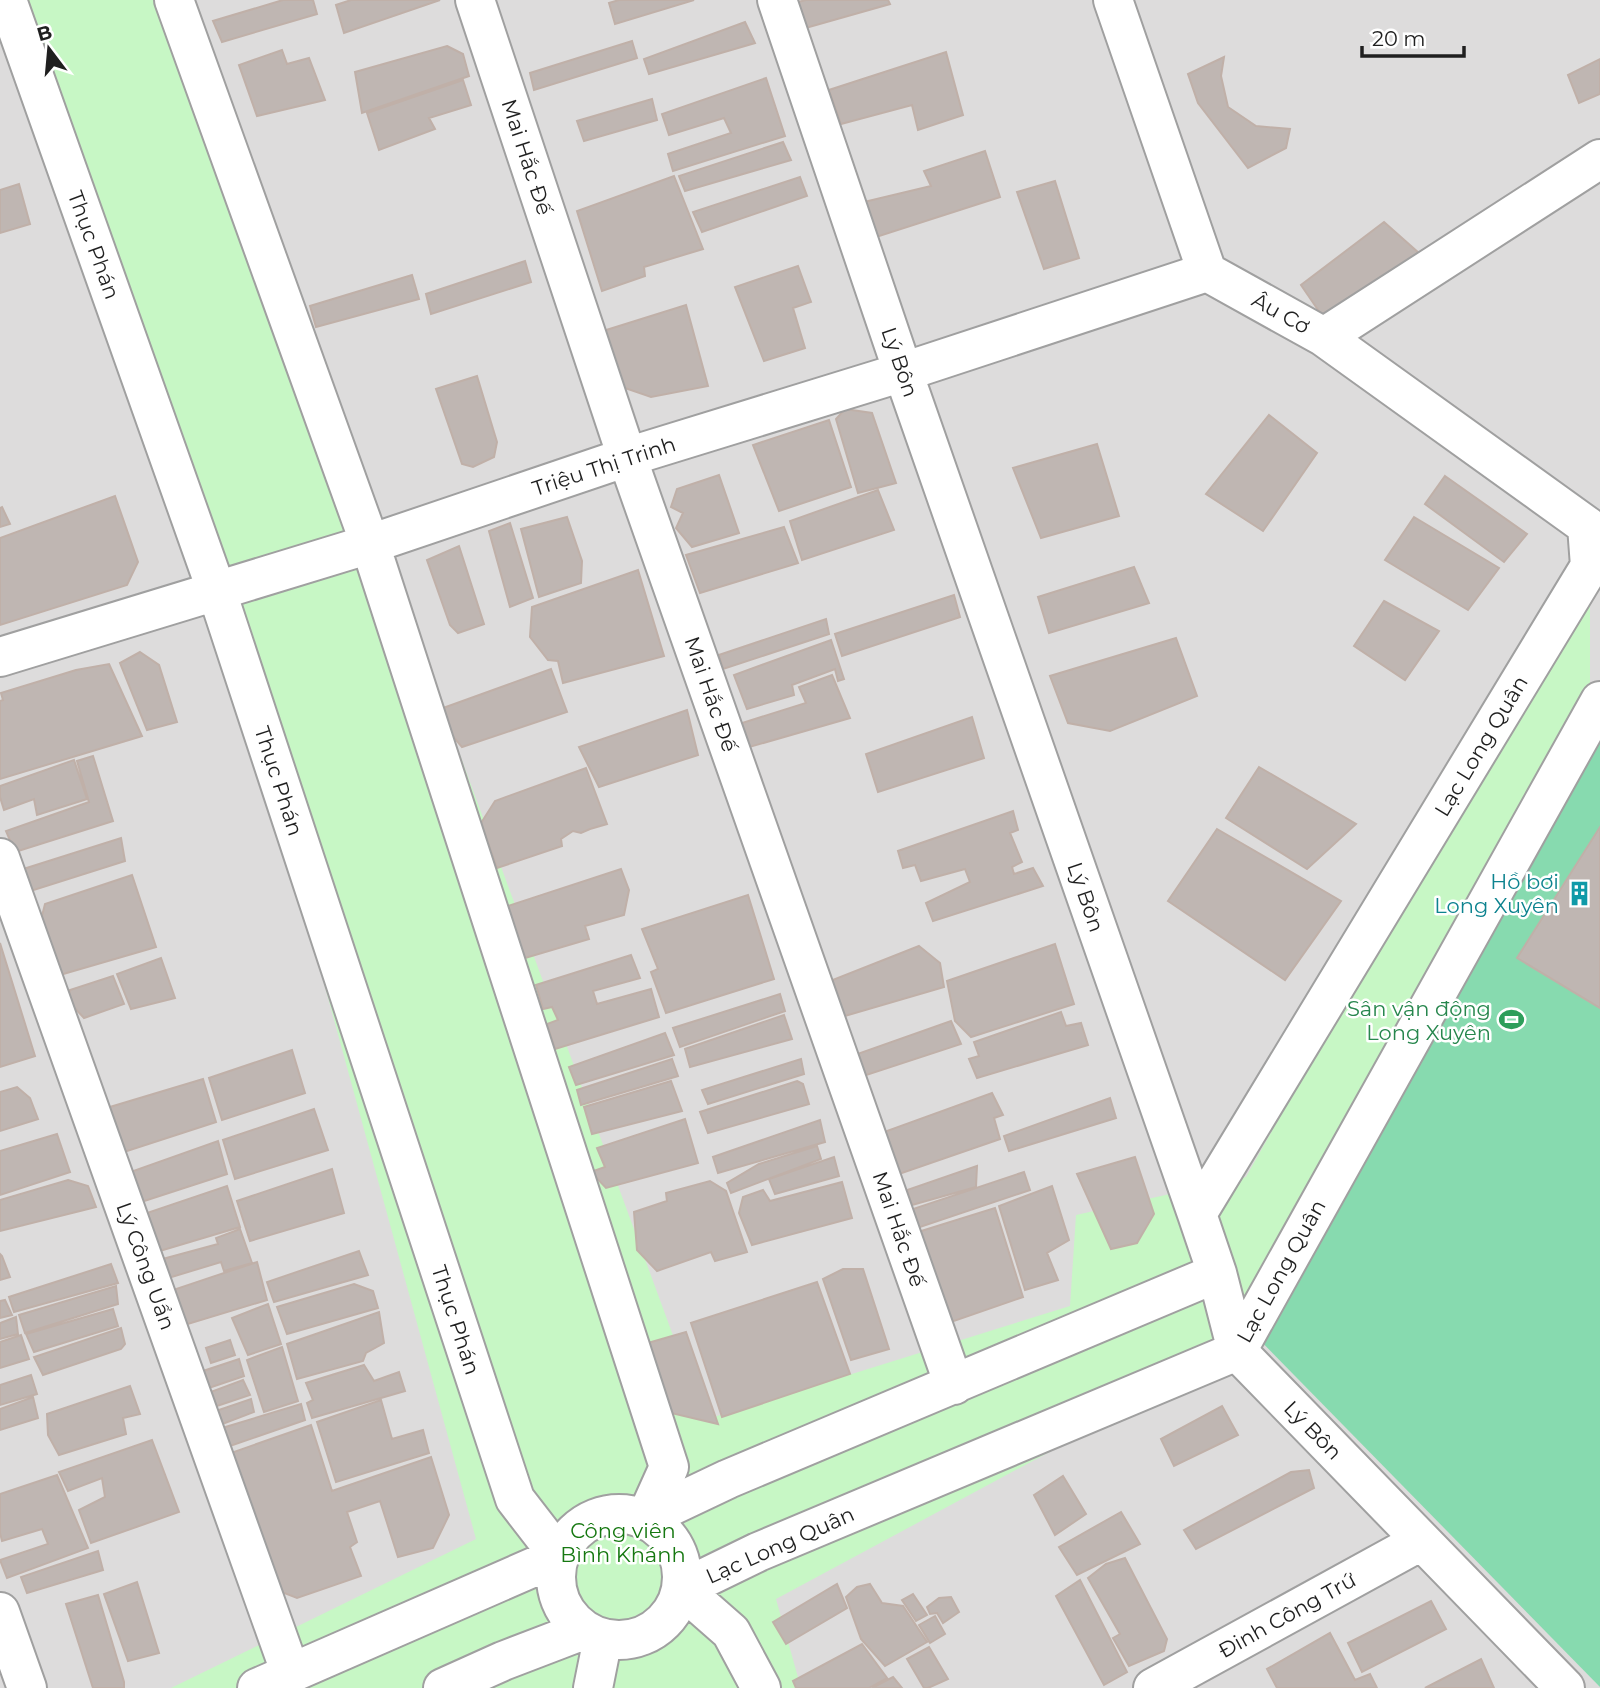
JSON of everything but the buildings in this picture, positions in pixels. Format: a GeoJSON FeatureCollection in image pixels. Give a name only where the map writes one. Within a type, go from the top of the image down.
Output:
{"type":"FeatureCollection","features":[{"type":"Feature","properties":{"kind":"street","name":"Thục Phán"},"geometry":{"type":"LineString","coordinates":[[7,0],[217,592],[514,1499],[559,1556]]}},
{"type":"Feature","properties":{"kind":"street"},"geometry":{"type":"LineString","coordinates":[[174,0],[370,544],[669,1467],[646,1518]]}},
{"type":"Feature","properties":{"kind":"street","name":"Mai Hắc Đế"},"geometry":{"type":"LineString","coordinates":[[475,0],[627,457],[954,1385]]}},
{"type":"Feature","properties":{"kind":"street","name":"Lý Bôn"},"geometry":{"type":"LineString","coordinates":[[777,0],[903,372],[1197,1214],[1217,1273],[1237,1351],[1565,1688]]}},
{"type":"Feature","properties":{"kind":"street"},"geometry":{"type":"LineString","coordinates":[[1113,0],[1207,272]]}},
{"type":"Feature","properties":{"kind":"street"},"geometry":{"type":"LineString","coordinates":[[1324,337],[1600,159]]}},
{"type":"Feature","properties":{"kind":"street","name":"Triệu Thị Trinh"},"geometry":{"type":"LineString","coordinates":[[0,657],[370,544],[627,457],[903,372],[1207,272]]}},
{"type":"Feature","properties":{"kind":"street","name":"Âu Cơ"},"geometry":{"type":"LineString","coordinates":[[1207,272],[1324,337],[1587,526]]}},
{"type":"Feature","properties":{"kind":"street","name":"Lạc Long Quân"},"geometry":{"type":"LineString","coordinates":[[1197,1214],[1595,568],[1587,526]]}},
{"type":"Feature","properties":{"kind":"street","name":"Lạc Long Quân"},"geometry":{"type":"LineString","coordinates":[[682,1589],[771,1547],[1237,1351],[1600,701]]}},
{"type":"Feature","properties":{"kind":"street","name":"Lý Công Uẩn"},"geometry":{"type":"LineString","coordinates":[[0,858],[274,1681]]}},
{"type":"Feature","properties":{"kind":"street"},"geometry":{"type":"LineString","coordinates":[[646,1518],[729,1479],[1217,1273]]}},
{"type":"Feature","properties":{"kind":"street"},"geometry":{"type":"LineString","coordinates":[[627,1513],[646,1518],[665,1531],[677,1549],[683,1568],[682,1589],[675,1608],[662,1625],[644,1636],[624,1640],[593,1634],[569,1616],[558,1598],[555,1578],[559,1556],[569,1537],[585,1523],[606,1515],[627,1513]]}},
{"type":"Feature","properties":{"kind":"street","name":"Đinh Công Trứ"},"geometry":{"type":"LineString","coordinates":[[1153,1688],[1421,1541]]}},
{"type":"Feature","properties":{"kind":"street"},"geometry":{"type":"LineString","coordinates":[[274,1681],[559,1556]]}},
{"type":"Feature","properties":{"kind":"street"},"geometry":{"type":"LineString","coordinates":[[682,1589],[731,1632],[761,1688]]}},
{"type":"Feature","properties":{"kind":"street"},"geometry":{"type":"LineString","coordinates":[[0,1612],[27,1688]]}},
{"type":"Feature","properties":{"kind":"street"},"geometry":{"type":"LineString","coordinates":[[443,1688],[503,1661],[593,1634]]}},
{"type":"Feature","properties":{"kind":"street"},"geometry":{"type":"LineString","coordinates":[[593,1634],[593,1688]]}},
{"type":"Feature","properties":{"kind":"shaded area"},"geometry":{"type":"Polygon","coordinates":[[[0,0],[1600,0],[1600,1688],[0,1688],[0,0]]]}},
{"type":"Feature","properties":{"kind":"green space","name":"Công viên Bình Khánh"},"geometry":{"type":"Polygon","coordinates":[[[7,0],[183,0],[704,1420],[1070,1306],[1076,1215],[1246,1177],[1590,566],[1590,684],[1237,1351],[776,1599],[801,1688],[171,1688],[476,1539],[217,592],[7,0]]]}},
{"type":"Feature","properties":{"kind":"green space","name":"Sân vận động Long Xuyên"},"geometry":{"type":"Polygon","coordinates":[[[1600,716],[1600,1687],[1244,1324],[1600,716]]]}},
{"type":"Feature","properties":{"kind":"place","name":"Hồ bơi Long Xuyên"},"geometry":{"type":"Point","coordinates":[1579,893]}},
{"type":"Feature","properties":{"kind":"place","name":"Sân vận động Long Xuyên"},"geometry":{"type":"Point","coordinates":[1511,1020]}}]}
